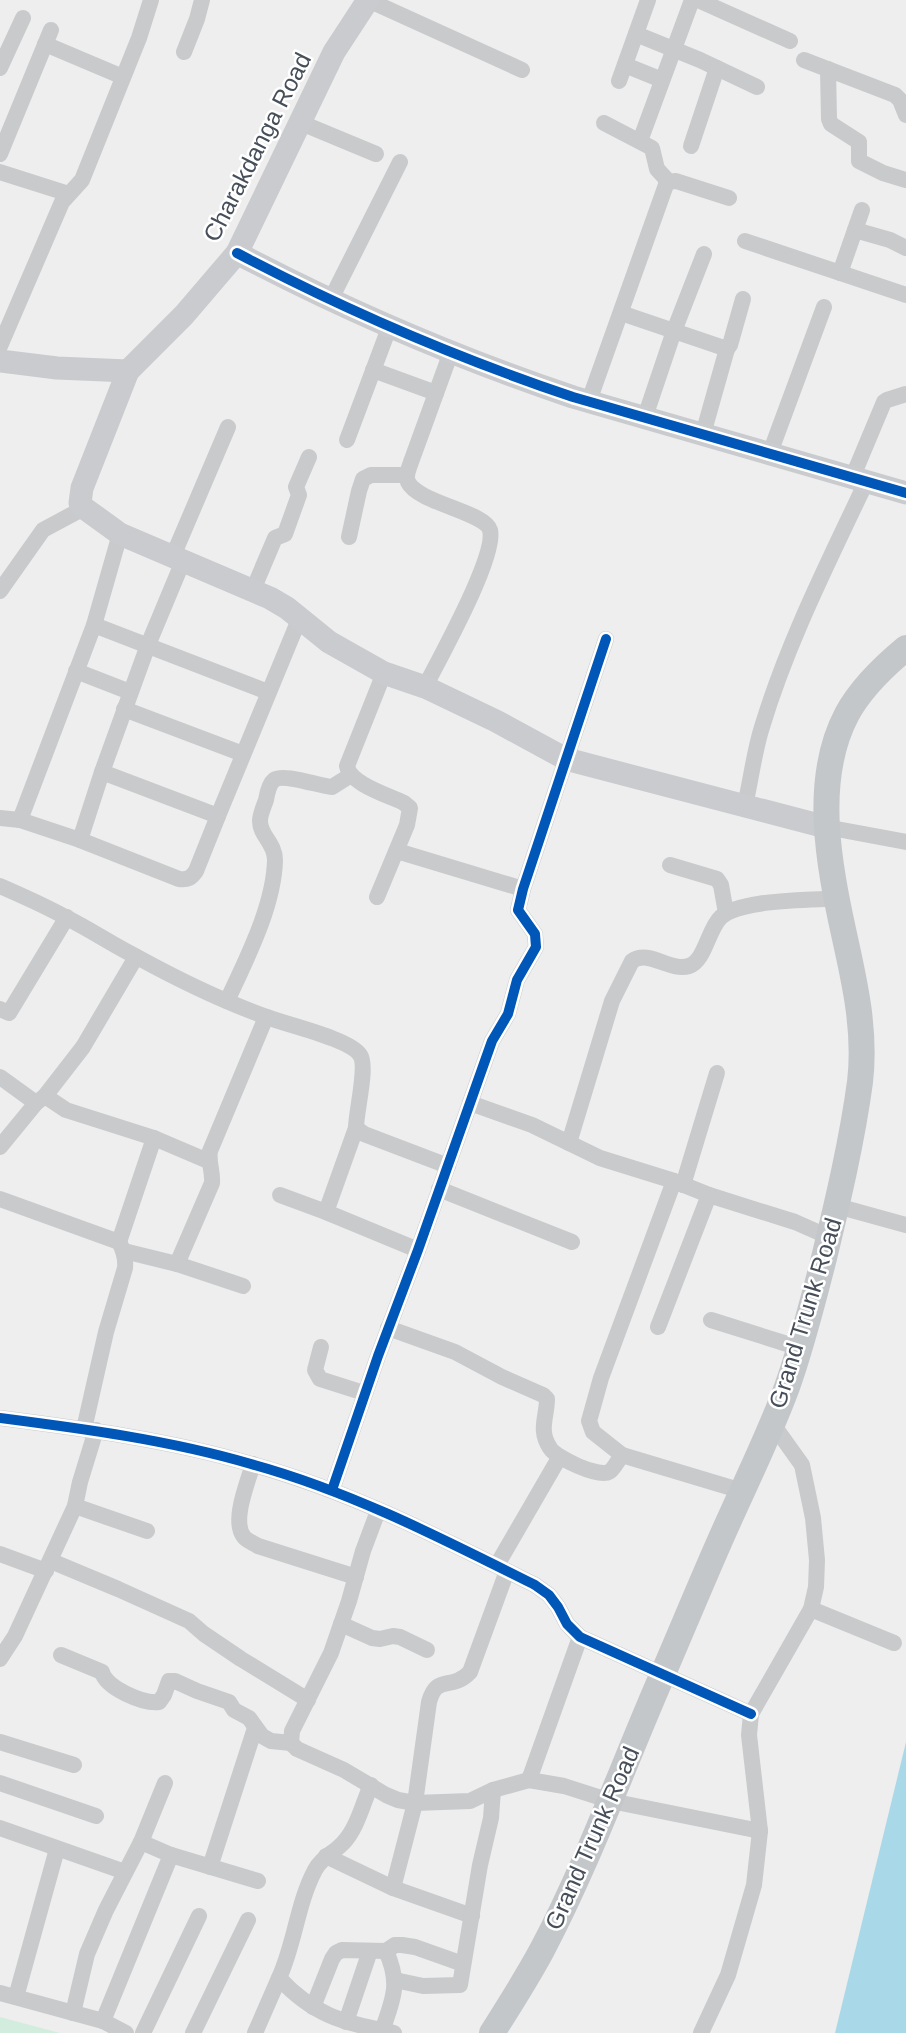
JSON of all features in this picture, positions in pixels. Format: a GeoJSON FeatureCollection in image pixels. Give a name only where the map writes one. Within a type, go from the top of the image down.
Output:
{"type":"FeatureCollection","features":[{"type":"Feature","properties":{"kind":"main road","name":"Grand Trunk Road"},"geometry":{"type":"LineString","coordinates":[[492,2033],[541,1953],[579,1873],[772,1423],[800,1348],[837,1206],[858,1094],[862,1053],[857,996],[836,898],[826,827],[831,760],[836,739],[847,714],[885,665],[906,648]]}},
{"type":"Feature","properties":{"kind":"street"},"geometry":{"type":"LineString","coordinates":[[0,346],[62,202],[82,180],[152,0]]}},
{"type":"Feature","properties":{"kind":"street"},"geometry":{"type":"LineString","coordinates":[[184,52],[202,0]]}},
{"type":"Feature","properties":{"kind":"street"},"geometry":{"type":"LineString","coordinates":[[619,81],[648,0]]}},
{"type":"Feature","properties":{"kind":"street"},"geometry":{"type":"LineString","coordinates":[[640,141],[692,0]]}},
{"type":"Feature","properties":{"kind":"street"},"geometry":{"type":"LineString","coordinates":[[698,0],[790,41]]}},
{"type":"Feature","properties":{"kind":"street"},"geometry":{"type":"LineString","coordinates":[[363,1],[522,70]]}},
{"type":"Feature","properties":{"kind":"street","name":"Charakdanga Road"},"geometry":{"type":"LineString","coordinates":[[128,371],[184,315],[237,253],[334,52],[363,1]]}},
{"type":"Feature","properties":{"kind":"street"},"geometry":{"type":"LineString","coordinates":[[0,68],[23,18]]}},
{"type":"Feature","properties":{"kind":"street"},"geometry":{"type":"LineString","coordinates":[[636,34],[757,87]]}},
{"type":"Feature","properties":{"kind":"street"},"geometry":{"type":"LineString","coordinates":[[0,154],[48,37],[123,77]]}},
{"type":"Feature","properties":{"kind":"street"},"geometry":{"type":"LineString","coordinates":[[804,60],[895,95],[906,114]]}},
{"type":"Feature","properties":{"kind":"street"},"geometry":{"type":"LineString","coordinates":[[625,65],[662,80]]}},
{"type":"Feature","properties":{"kind":"street"},"geometry":{"type":"LineString","coordinates":[[691,146],[717,68]]}},
{"type":"Feature","properties":{"kind":"street"},"geometry":{"type":"LineString","coordinates":[[828,69],[831,124],[859,142],[859,160],[883,173],[906,180]]}},
{"type":"Feature","properties":{"kind":"street"},"geometry":{"type":"LineString","coordinates":[[299,122],[376,154]]}},
{"type":"Feature","properties":{"kind":"street"},"geometry":{"type":"LineString","coordinates":[[604,123],[652,148],[657,169],[668,181],[676,181],[729,198]]}},
{"type":"Feature","properties":{"kind":"street"},"geometry":{"type":"LineString","coordinates":[[331,299],[400,162]]}},
{"type":"Feature","properties":{"kind":"street"},"geometry":{"type":"LineString","coordinates":[[0,172],[69,194]]}},
{"type":"Feature","properties":{"kind":"street"},"geometry":{"type":"LineString","coordinates":[[589,401],[668,181]]}},
{"type":"Feature","properties":{"kind":"street"},"geometry":{"type":"LineString","coordinates":[[841,273],[862,210]]}},
{"type":"Feature","properties":{"kind":"street"},"geometry":{"type":"LineString","coordinates":[[855,230],[890,240],[906,248]]}},
{"type":"Feature","properties":{"kind":"street"},"geometry":{"type":"LineString","coordinates":[[745,242],[906,295]]}},
{"type":"Feature","properties":{"kind":"street"},"geometry":{"type":"LineString","coordinates":[[237,253],[389,328],[521,380],[906,493]]}},
{"type":"Feature","properties":{"kind":"street"},"geometry":{"type":"LineString","coordinates":[[645,417],[704,254]]}},
{"type":"Feature","properties":{"kind":"street"},"geometry":{"type":"LineString","coordinates":[[703,434],[743,299]]}},
{"type":"Feature","properties":{"kind":"street"},"geometry":{"type":"LineString","coordinates":[[770,453],[824,307]]}},
{"type":"Feature","properties":{"kind":"street"},"geometry":{"type":"LineString","coordinates":[[621,313],[727,349]]}},
{"type":"Feature","properties":{"kind":"street"},"geometry":{"type":"LineString","coordinates":[[347,440],[389,328]]}},
{"type":"Feature","properties":{"kind":"street"},"geometry":{"type":"LineString","coordinates":[[425,687],[471,596],[491,536],[487,523],[418,491],[410,485],[407,475],[451,352]]}},
{"type":"Feature","properties":{"kind":"street"},"geometry":{"type":"LineString","coordinates":[[0,361],[57,368],[128,371],[82,488],[80,503],[120,534],[253,590],[287,608],[330,642],[384,673],[425,687],[566,759],[826,827],[906,842]]}},
{"type":"Feature","properties":{"kind":"street"},"geometry":{"type":"LineString","coordinates":[[373,370],[436,393]]}},
{"type":"Feature","properties":{"kind":"street"},"geometry":{"type":"LineString","coordinates":[[745,806],[761,729],[782,670],[860,478],[884,402],[906,394]]}},
{"type":"Feature","properties":{"kind":"street"},"geometry":{"type":"LineString","coordinates":[[80,840],[178,558],[228,427]]}},
{"type":"Feature","properties":{"kind":"street"},"geometry":{"type":"LineString","coordinates":[[253,590],[275,538],[285,534],[299,495],[296,487],[309,457]]}},
{"type":"Feature","properties":{"kind":"street"},"geometry":{"type":"LineString","coordinates":[[349,537],[363,479],[371,475],[407,475]]}},
{"type":"Feature","properties":{"kind":"street"},"geometry":{"type":"LineString","coordinates":[[2,585],[43,530],[84,508]]}},
{"type":"Feature","properties":{"kind":"street"},"geometry":{"type":"LineString","coordinates":[[20,820],[94,625],[120,534]]}},
{"type":"Feature","properties":{"kind":"street"},"geometry":{"type":"LineString","coordinates":[[0,818],[20,820],[80,840],[179,879],[192,877],[300,617]]}},
{"type":"Feature","properties":{"kind":"street"},"geometry":{"type":"LineString","coordinates":[[94,625],[268,692]]}},
{"type":"Feature","properties":{"kind":"street"},"geometry":{"type":"LineString","coordinates":[[332,1490],[492,1041],[508,1014],[517,980],[536,947],[535,934],[518,910],[606,639]]}},
{"type":"Feature","properties":{"kind":"street"},"geometry":{"type":"LineString","coordinates":[[76,671],[130,692]]}},
{"type":"Feature","properties":{"kind":"street"},"geometry":{"type":"LineString","coordinates":[[377,897],[407,825],[410,808],[354,779],[346,766],[384,673]]}},
{"type":"Feature","properties":{"kind":"street"},"geometry":{"type":"LineString","coordinates":[[124,709],[243,754]]}},
{"type":"Feature","properties":{"kind":"street"},"geometry":{"type":"LineString","coordinates":[[102,772],[218,816]]}},
{"type":"Feature","properties":{"kind":"street"},"geometry":{"type":"LineString","coordinates":[[227,1001],[255,939],[271,886],[274,847],[264,833],[260,821],[268,790],[273,781],[278,779],[292,778],[332,787],[351,775]]}},
{"type":"Feature","properties":{"kind":"street"},"geometry":{"type":"LineString","coordinates":[[397,851],[523,889]]}},
{"type":"Feature","properties":{"kind":"street"},"geometry":{"type":"LineString","coordinates":[[670,865],[717,879],[721,885],[726,914]]}},
{"type":"Feature","properties":{"kind":"street"},"geometry":{"type":"LineString","coordinates":[[0,886],[67,917],[136,957],[227,1001],[331,1038],[360,1054],[364,1065],[356,1128],[326,1212]]}},
{"type":"Feature","properties":{"kind":"street"},"geometry":{"type":"LineString","coordinates":[[569,1143],[612,1001],[632,961],[638,957],[675,966],[692,965],[698,960],[712,928],[732,909],[836,898]]}},
{"type":"Feature","properties":{"kind":"street"},"geometry":{"type":"LineString","coordinates":[[3,1016],[67,917]]}},
{"type":"Feature","properties":{"kind":"street"},"geometry":{"type":"LineString","coordinates":[[0,1147],[83,1047],[136,957]]}},
{"type":"Feature","properties":{"kind":"street"},"geometry":{"type":"LineString","coordinates":[[177,1264],[212,1183],[213,1171],[208,1161],[210,1151],[266,1017]]}},
{"type":"Feature","properties":{"kind":"street"},"geometry":{"type":"LineString","coordinates":[[717,1073],[679,1183],[601,1378],[589,1421],[593,1432],[622,1455],[742,1491]]}},
{"type":"Feature","properties":{"kind":"street"},"geometry":{"type":"LineString","coordinates":[[0,1077],[40,1100],[154,1138],[208,1161]]}},
{"type":"Feature","properties":{"kind":"street"},"geometry":{"type":"LineString","coordinates":[[470,1103],[532,1125],[600,1158],[795,1222],[829,1237]]}},
{"type":"Feature","properties":{"kind":"street"},"geometry":{"type":"LineString","coordinates":[[356,1128],[364,1134],[449,1166]]}},
{"type":"Feature","properties":{"kind":"street"},"geometry":{"type":"LineString","coordinates":[[0,1659],[15,1636],[75,1506],[106,1332],[125,1268],[126,1259],[122,1247],[154,1138]]}},
{"type":"Feature","properties":{"kind":"street"},"geometry":{"type":"LineString","coordinates":[[439,1189],[572,1242]]}},
{"type":"Feature","properties":{"kind":"street"},"geometry":{"type":"LineString","coordinates":[[280,1195],[418,1250]]}},
{"type":"Feature","properties":{"kind":"street"},"geometry":{"type":"LineString","coordinates":[[658,1327],[709,1195]]}},
{"type":"Feature","properties":{"kind":"street"},"geometry":{"type":"LineString","coordinates":[[0,1199],[122,1247],[243,1286]]}},
{"type":"Feature","properties":{"kind":"street"},"geometry":{"type":"LineString","coordinates":[[837,1206],[906,1225]]}},
{"type":"Feature","properties":{"kind":"street"},"geometry":{"type":"LineString","coordinates":[[711,1320],[800,1348]]}},
{"type":"Feature","properties":{"kind":"street"},"geometry":{"type":"LineString","coordinates":[[388,1328],[456,1352],[543,1395],[547,1399],[543,1428],[550,1449],[559,1458],[606,1474],[612,1471],[622,1455]]}},
{"type":"Feature","properties":{"kind":"street"},"geometry":{"type":"LineString","coordinates":[[321,1347],[315,1370],[320,1379],[364,1394]]}},
{"type":"Feature","properties":{"kind":"street"},"geometry":{"type":"LineString","coordinates":[[0,1418],[90,1429],[192,1448],[253,1464],[332,1490],[535,1585],[549,1595],[567,1624],[580,1637],[751,1714]]}},
{"type":"Feature","properties":{"kind":"street"},"geometry":{"type":"LineString","coordinates":[[701,2033],[728,1975],[754,1885],[760,1830],[750,1757],[751,1714],[811,1609],[816,1587],[817,1560],[813,1518],[802,1465],[772,1423]]}},
{"type":"Feature","properties":{"kind":"street"},"geometry":{"type":"LineString","coordinates":[[393,1888],[415,1802],[432,1690],[438,1685],[463,1679],[470,1672],[502,1568],[559,1458]]}},
{"type":"Feature","properties":{"kind":"street"},"geometry":{"type":"LineString","coordinates":[[253,1464],[238,1525],[244,1538],[258,1546],[356,1577]]}},
{"type":"Feature","properties":{"kind":"street"},"geometry":{"type":"LineString","coordinates":[[75,1506],[147,1531]]}},
{"type":"Feature","properties":{"kind":"street"},"geometry":{"type":"LineString","coordinates":[[291,1743],[292,1731],[331,1653],[378,1511]]}},
{"type":"Feature","properties":{"kind":"street"},"geometry":{"type":"LineString","coordinates":[[0,1554],[49,1566],[118,1589],[189,1621],[241,1659],[308,1700]]}},
{"type":"Feature","properties":{"kind":"street"},"geometry":{"type":"LineString","coordinates":[[811,1609],[894,1643]]}},
{"type":"Feature","properties":{"kind":"street"},"geometry":{"type":"LineString","coordinates":[[341,1624],[372,1638],[400,1637],[427,1650]]}},
{"type":"Feature","properties":{"kind":"street"},"geometry":{"type":"LineString","coordinates":[[529,1780],[580,1637]]}},
{"type":"Feature","properties":{"kind":"street"},"geometry":{"type":"LineString","coordinates":[[61,1655],[102,1672],[104,1679],[115,1687],[152,1703],[159,1702],[169,1681],[229,1702],[234,1710],[249,1718],[262,1736],[271,1741],[291,1743],[297,1749],[333,1764],[398,1800],[470,1801],[493,1790],[529,1780],[564,1786],[611,1801],[760,1830]]}},
{"type":"Feature","properties":{"kind":"street"},"geometry":{"type":"LineString","coordinates":[[210,1867],[255,1728]]}},
{"type":"Feature","properties":{"kind":"street"},"geometry":{"type":"LineString","coordinates":[[0,1742],[74,1765]]}},
{"type":"Feature","properties":{"kind":"street"},"geometry":{"type":"LineString","coordinates":[[0,1783],[96,1816]]}},
{"type":"Feature","properties":{"kind":"street"},"geometry":{"type":"LineString","coordinates":[[73,2014],[87,1954],[141,1843],[165,1783]]}},
{"type":"Feature","properties":{"kind":"street"},"geometry":{"type":"LineString","coordinates":[[255,2033],[288,1959],[309,1883],[317,1866],[344,1843],[371,1785]]}},
{"type":"Feature","properties":{"kind":"street"},"geometry":{"type":"LineString","coordinates":[[395,1980],[423,1986],[460,1985],[491,1818],[493,1790]]}},
{"type":"Feature","properties":{"kind":"street"},"geometry":{"type":"LineString","coordinates":[[0,1828],[125,1872]]}},
{"type":"Feature","properties":{"kind":"street"},"geometry":{"type":"LineString","coordinates":[[141,1843],[171,1855],[258,1881]]}},
{"type":"Feature","properties":{"kind":"street"},"geometry":{"type":"LineString","coordinates":[[57,1849],[8,1995],[103,2021],[126,2033]]}},
{"type":"Feature","properties":{"kind":"street"},"geometry":{"type":"LineString","coordinates":[[103,2021],[171,1855]]}},
{"type":"Feature","properties":{"kind":"street"},"geometry":{"type":"LineString","coordinates":[[326,1856],[393,1888],[471,1916]]}},
{"type":"Feature","properties":{"kind":"street"},"geometry":{"type":"LineString","coordinates":[[142,2033],[198,1916]]}},
{"type":"Feature","properties":{"kind":"street"},"geometry":{"type":"LineString","coordinates":[[193,2033],[247,1920]]}},
{"type":"Feature","properties":{"kind":"street"},"geometry":{"type":"LineString","coordinates":[[313,2007],[336,1953],[342,1950],[378,1951],[395,1945],[415,1947],[463,1964]]}},
{"type":"Feature","properties":{"kind":"street"},"geometry":{"type":"LineString","coordinates":[[279,1978],[289,1989],[336,2025],[388,2032],[395,1980],[393,1967],[378,1951]]}},
{"type":"Feature","properties":{"kind":"street"},"geometry":{"type":"LineString","coordinates":[[336,2025],[378,1951]]}},
{"type":"Feature","properties":{"kind":"green space"},"geometry":{"type":"Polygon","coordinates":[[[0,2017],[60,2033],[0,2033],[0,2017]]]}},
{"type":"Feature","properties":{"kind":"water"},"geometry":{"type":"Polygon","coordinates":[[[906,1742],[906,2033],[835,2033],[906,1742]]]}},
{"type":"Feature","properties":{"kind":"cycle path"},"geometry":{"type":"LineString","coordinates":[[237,253],[402,332],[530,382],[573,397],[906,493]]}},
{"type":"Feature","properties":{"kind":"cycle path"},"geometry":{"type":"LineString","coordinates":[[332,1490],[492,1041],[508,1014],[517,980],[536,947],[535,934],[518,910],[606,639]]}},
{"type":"Feature","properties":{"kind":"cycle path"},"geometry":{"type":"LineString","coordinates":[[0,1418],[189,1448],[288,1475],[360,1502],[535,1585],[549,1595],[567,1624],[580,1637],[751,1714]]}}]}
